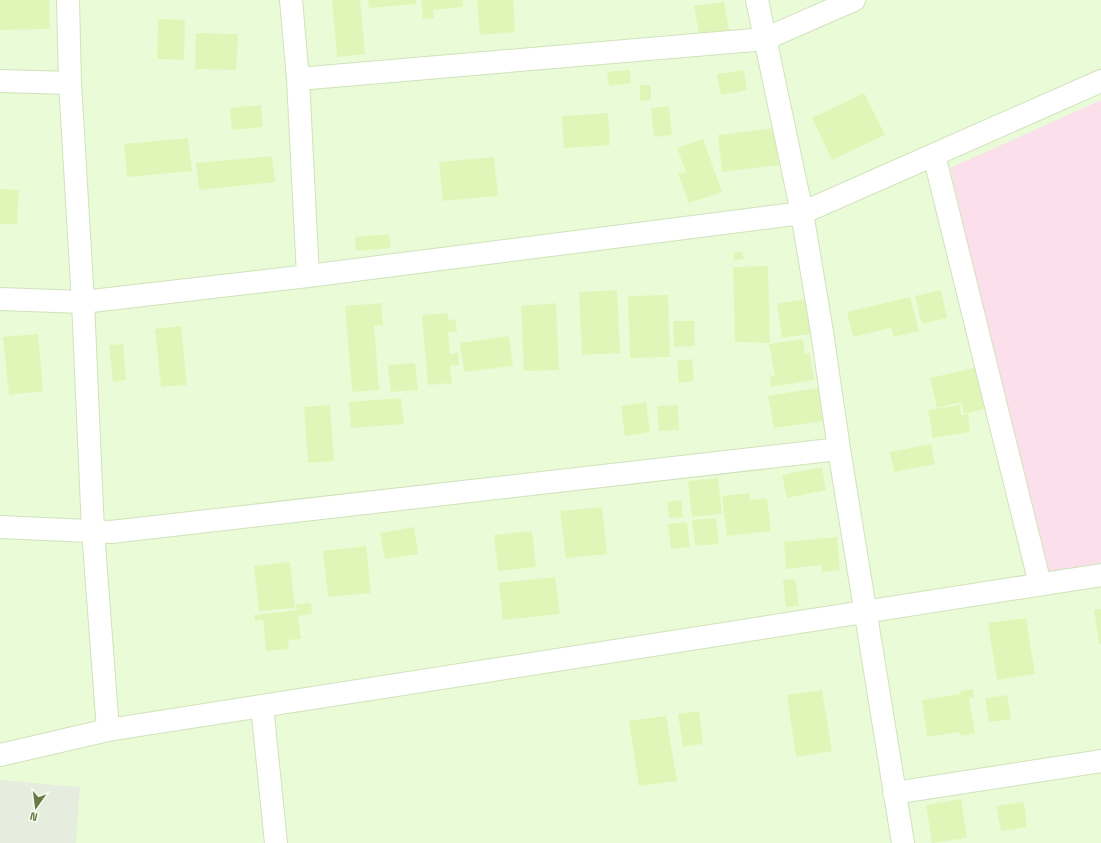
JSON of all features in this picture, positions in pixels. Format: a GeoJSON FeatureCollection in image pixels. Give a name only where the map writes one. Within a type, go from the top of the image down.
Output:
{"type":"FeatureCollection","features":[{"type":"Feature","properties":{"kind":"street"},"geometry":{"type":"LineString","coordinates":[[68,0],[70,83],[83,302],[93,531],[108,730]]}},
{"type":"Feature","properties":{"kind":"street"},"geometry":{"type":"LineString","coordinates":[[291,0],[298,79],[308,276]]}},
{"type":"Feature","properties":{"kind":"street"},"geometry":{"type":"LineString","coordinates":[[757,0],[802,213],[902,843]]}},
{"type":"Feature","properties":{"kind":"street"},"geometry":{"type":"LineString","coordinates":[[298,79],[765,39],[854,0]]}},
{"type":"Feature","properties":{"kind":"street"},"geometry":{"type":"LineString","coordinates":[[0,81],[70,83]]}},
{"type":"Feature","properties":{"kind":"street"},"geometry":{"type":"LineString","coordinates":[[0,299],[83,302],[308,276],[802,213],[1101,81]]}},
{"type":"Feature","properties":{"kind":"street"},"geometry":{"type":"LineString","coordinates":[[934,155],[1040,584]]}},
{"type":"Feature","properties":{"kind":"street"},"geometry":{"type":"LineString","coordinates":[[0,527],[111,532],[840,449]]}},
{"type":"Feature","properties":{"kind":"street"},"geometry":{"type":"LineString","coordinates":[[0,755],[108,730],[1101,575]]}},
{"type":"Feature","properties":{"kind":"street"},"geometry":{"type":"LineString","coordinates":[[262,706],[276,843]]}},
{"type":"Feature","properties":{"kind":"street"},"geometry":{"type":"LineString","coordinates":[[894,793],[1101,761]]}},
{"type":"Feature","properties":{"kind":"shaded area"},"geometry":{"type":"Polygon","coordinates":[[[0,0],[1101,0],[1101,843],[0,843],[0,0]]]}},
{"type":"Feature","properties":{"kind":"shaded area"},"geometry":{"type":"Polygon","coordinates":[[[1101,100],[1101,563],[1045,572],[950,168],[1101,100]]]}},
{"type":"Feature","properties":{"kind":"shaded area"},"geometry":{"type":"Polygon","coordinates":[[[0,780],[80,787],[76,843],[0,843],[0,780]]]}},
{"type":"Feature","properties":{"kind":"building"},"geometry":{"type":"Polygon","coordinates":[[[0,0],[49,0],[50,29],[0,30],[0,0]]]}},
{"type":"Feature","properties":{"kind":"building"},"geometry":{"type":"Polygon","coordinates":[[[332,0],[360,0],[365,54],[337,57],[332,0]]]}},
{"type":"Feature","properties":{"kind":"building"},"geometry":{"type":"Polygon","coordinates":[[[368,0],[416,0],[416,4],[369,8],[368,0]]]}},
{"type":"Feature","properties":{"kind":"building"},"geometry":{"type":"Polygon","coordinates":[[[421,0],[463,0],[463,7],[433,10],[434,18],[423,19],[421,0]]]}},
{"type":"Feature","properties":{"kind":"building"},"geometry":{"type":"Polygon","coordinates":[[[477,0],[513,0],[515,32],[480,35],[477,0]]]}},
{"type":"Feature","properties":{"kind":"building"},"geometry":{"type":"Polygon","coordinates":[[[724,2],[729,30],[699,35],[694,6],[724,2]]]}},
{"type":"Feature","properties":{"kind":"building"},"geometry":{"type":"Polygon","coordinates":[[[158,19],[185,20],[184,60],[157,59],[158,19]]]}},
{"type":"Feature","properties":{"kind":"building"},"geometry":{"type":"Polygon","coordinates":[[[196,33],[238,34],[236,70],[195,69],[196,33]]]}},
{"type":"Feature","properties":{"kind":"building"},"geometry":{"type":"Polygon","coordinates":[[[630,70],[631,83],[609,86],[607,72],[630,70]]]}},
{"type":"Feature","properties":{"kind":"building"},"geometry":{"type":"Polygon","coordinates":[[[744,70],[747,90],[721,95],[717,74],[744,70]]]}},
{"type":"Feature","properties":{"kind":"building"},"geometry":{"type":"Polygon","coordinates":[[[640,85],[651,85],[651,100],[640,101],[640,85]]]}},
{"type":"Feature","properties":{"kind":"building"},"geometry":{"type":"Polygon","coordinates":[[[864,93],[885,135],[832,160],[812,118],[864,93]]]}},
{"type":"Feature","properties":{"kind":"building"},"geometry":{"type":"Polygon","coordinates":[[[261,105],[263,127],[232,130],[230,108],[261,105]]]}},
{"type":"Feature","properties":{"kind":"building"},"geometry":{"type":"Polygon","coordinates":[[[669,106],[672,135],[654,137],[651,108],[669,106]]]}},
{"type":"Feature","properties":{"kind":"building"},"geometry":{"type":"Polygon","coordinates":[[[608,113],[610,145],[564,148],[562,116],[608,113]]]}},
{"type":"Feature","properties":{"kind":"building"},"geometry":{"type":"Polygon","coordinates":[[[775,128],[779,165],[722,172],[718,135],[775,128]]]}},
{"type":"Feature","properties":{"kind":"building"},"geometry":{"type":"Polygon","coordinates":[[[188,138],[192,171],[127,177],[124,144],[188,138]]]}},
{"type":"Feature","properties":{"kind":"building"},"geometry":{"type":"Polygon","coordinates":[[[703,139],[722,192],[689,203],[678,174],[686,172],[677,148],[703,139]]]}},
{"type":"Feature","properties":{"kind":"building"},"geometry":{"type":"Polygon","coordinates":[[[272,156],[275,182],[199,190],[196,163],[272,156]]]}},
{"type":"Feature","properties":{"kind":"building"},"geometry":{"type":"Polygon","coordinates":[[[494,157],[498,196],[443,201],[439,162],[494,157]]]}},
{"type":"Feature","properties":{"kind":"building"},"geometry":{"type":"Polygon","coordinates":[[[0,189],[19,190],[17,224],[0,224],[0,189]]]}},
{"type":"Feature","properties":{"kind":"building"},"geometry":{"type":"Polygon","coordinates":[[[389,234],[391,248],[356,251],[355,237],[389,234]]]}},
{"type":"Feature","properties":{"kind":"building"},"geometry":{"type":"Polygon","coordinates":[[[742,252],[744,259],[734,260],[733,253],[742,252]]]}},
{"type":"Feature","properties":{"kind":"building"},"geometry":{"type":"Polygon","coordinates":[[[768,266],[770,343],[735,342],[733,267],[768,266]]]}},
{"type":"Feature","properties":{"kind":"building"},"geometry":{"type":"Polygon","coordinates":[[[617,290],[620,353],[582,355],[579,292],[617,290]]]}},
{"type":"Feature","properties":{"kind":"building"},"geometry":{"type":"Polygon","coordinates":[[[941,290],[947,318],[922,324],[915,296],[941,290]]]}},
{"type":"Feature","properties":{"kind":"building"},"geometry":{"type":"Polygon","coordinates":[[[668,295],[670,357],[630,358],[628,296],[668,295]]]}},
{"type":"Feature","properties":{"kind":"building"},"geometry":{"type":"Polygon","coordinates":[[[910,297],[919,331],[894,337],[891,328],[853,337],[847,312],[910,297]]]}},
{"type":"Feature","properties":{"kind":"building"},"geometry":{"type":"Polygon","coordinates":[[[805,299],[811,334],[782,338],[777,304],[805,299]]]}},
{"type":"Feature","properties":{"kind":"building"},"geometry":{"type":"Polygon","coordinates":[[[381,303],[383,325],[374,326],[379,390],[352,392],[345,306],[381,303]]]}},
{"type":"Feature","properties":{"kind":"building"},"geometry":{"type":"Polygon","coordinates":[[[556,303],[559,370],[524,371],[521,306],[556,303]]]}},
{"type":"Feature","properties":{"kind":"building"},"geometry":{"type":"Polygon","coordinates":[[[448,313],[448,320],[455,319],[457,332],[448,332],[450,354],[458,353],[459,365],[450,366],[452,383],[428,385],[422,315],[448,313]]]}},
{"type":"Feature","properties":{"kind":"building"},"geometry":{"type":"Polygon","coordinates":[[[673,321],[694,321],[695,346],[674,347],[673,321]]]}},
{"type":"Feature","properties":{"kind":"building"},"geometry":{"type":"Polygon","coordinates":[[[181,326],[187,385],[161,387],[155,329],[181,326]]]}},
{"type":"Feature","properties":{"kind":"building"},"geometry":{"type":"Polygon","coordinates":[[[38,334],[43,391],[9,395],[3,337],[38,334]]]}},
{"type":"Feature","properties":{"kind":"building"},"geometry":{"type":"Polygon","coordinates":[[[509,336],[513,366],[464,372],[460,343],[509,336]]]}},
{"type":"Feature","properties":{"kind":"building"},"geometry":{"type":"Polygon","coordinates":[[[803,339],[805,354],[810,353],[814,380],[771,387],[770,377],[775,376],[769,344],[803,339]]]}},
{"type":"Feature","properties":{"kind":"building"},"geometry":{"type":"Polygon","coordinates":[[[123,344],[126,380],[113,382],[109,345],[123,344]]]}},
{"type":"Feature","properties":{"kind":"building"},"geometry":{"type":"Polygon","coordinates":[[[692,359],[694,381],[679,383],[677,361],[692,359]]]}},
{"type":"Feature","properties":{"kind":"building"},"geometry":{"type":"Polygon","coordinates":[[[415,363],[418,390],[391,392],[388,365],[415,363]]]}},
{"type":"Feature","properties":{"kind":"building"},"geometry":{"type":"Polygon","coordinates":[[[978,367],[988,408],[964,414],[961,402],[937,408],[930,378],[978,367]]]}},
{"type":"Feature","properties":{"kind":"building"},"geometry":{"type":"Polygon","coordinates":[[[818,388],[824,421],[774,428],[768,396],[818,388]]]}},
{"type":"Feature","properties":{"kind":"building"},"geometry":{"type":"Polygon","coordinates":[[[401,398],[404,424],[351,428],[349,402],[401,398]]]}},
{"type":"Feature","properties":{"kind":"building"},"geometry":{"type":"Polygon","coordinates":[[[646,402],[650,432],[625,436],[621,406],[646,402]]]}},
{"type":"Feature","properties":{"kind":"building"},"geometry":{"type":"Polygon","coordinates":[[[330,405],[334,461],[308,463],[304,407],[330,405]]]}},
{"type":"Feature","properties":{"kind":"building"},"geometry":{"type":"Polygon","coordinates":[[[678,405],[679,430],[659,431],[657,406],[678,405]]]}},
{"type":"Feature","properties":{"kind":"building"},"geometry":{"type":"Polygon","coordinates":[[[960,405],[961,415],[968,414],[970,432],[933,438],[928,410],[960,405]]]}},
{"type":"Feature","properties":{"kind":"building"},"geometry":{"type":"Polygon","coordinates":[[[931,444],[935,464],[894,472],[890,452],[931,444]]]}},
{"type":"Feature","properties":{"kind":"building"},"geometry":{"type":"Polygon","coordinates":[[[822,467],[826,490],[787,498],[782,475],[822,467]]]}},
{"type":"Feature","properties":{"kind":"building"},"geometry":{"type":"Polygon","coordinates":[[[718,478],[722,514],[692,517],[688,481],[718,478]]]}},
{"type":"Feature","properties":{"kind":"building"},"geometry":{"type":"Polygon","coordinates":[[[749,493],[750,500],[767,498],[771,531],[727,536],[722,496],[749,493]]]}},
{"type":"Feature","properties":{"kind":"building"},"geometry":{"type":"Polygon","coordinates":[[[681,500],[683,517],[669,518],[667,502],[681,500]]]}},
{"type":"Feature","properties":{"kind":"building"},"geometry":{"type":"Polygon","coordinates":[[[602,507],[607,554],[566,558],[560,511],[602,507]]]}},
{"type":"Feature","properties":{"kind":"building"},"geometry":{"type":"Polygon","coordinates":[[[716,518],[719,544],[695,546],[692,520],[716,518]]]}},
{"type":"Feature","properties":{"kind":"building"},"geometry":{"type":"Polygon","coordinates":[[[687,522],[690,547],[671,549],[668,524],[687,522]]]}},
{"type":"Feature","properties":{"kind":"building"},"geometry":{"type":"Polygon","coordinates":[[[414,527],[418,554],[385,559],[380,533],[414,527]]]}},
{"type":"Feature","properties":{"kind":"building"},"geometry":{"type":"Polygon","coordinates":[[[532,531],[536,567],[498,571],[494,535],[532,531]]]}},
{"type":"Feature","properties":{"kind":"building"},"geometry":{"type":"Polygon","coordinates":[[[837,537],[840,570],[822,572],[821,565],[786,569],[784,542],[837,537]]]}},
{"type":"Feature","properties":{"kind":"building"},"geometry":{"type":"Polygon","coordinates":[[[366,546],[371,593],[328,597],[323,551],[366,546]]]}},
{"type":"Feature","properties":{"kind":"building"},"geometry":{"type":"Polygon","coordinates":[[[290,562],[295,608],[259,611],[254,566],[290,562]]]}},
{"type":"Feature","properties":{"kind":"building"},"geometry":{"type":"Polygon","coordinates":[[[555,577],[560,614],[503,620],[499,583],[555,577]]]}},
{"type":"Feature","properties":{"kind":"building"},"geometry":{"type":"Polygon","coordinates":[[[795,579],[799,606],[786,607],[783,580],[795,579]]]}},
{"type":"Feature","properties":{"kind":"building"},"geometry":{"type":"Polygon","coordinates":[[[311,603],[312,614],[298,616],[301,639],[288,640],[289,649],[266,651],[263,620],[255,621],[254,615],[297,610],[296,604],[311,603]]]}},
{"type":"Feature","properties":{"kind":"building"},"geometry":{"type":"Polygon","coordinates":[[[1101,609],[1101,644],[1099,644],[1094,610],[1101,609]]]}},
{"type":"Feature","properties":{"kind":"building"},"geometry":{"type":"Polygon","coordinates":[[[1026,618],[1035,674],[997,680],[988,623],[1026,618]]]}},
{"type":"Feature","properties":{"kind":"building"},"geometry":{"type":"Polygon","coordinates":[[[973,689],[974,698],[969,698],[975,733],[961,736],[960,732],[927,737],[922,700],[961,694],[960,691],[973,689]]]}},
{"type":"Feature","properties":{"kind":"building"},"geometry":{"type":"Polygon","coordinates":[[[822,690],[832,751],[796,757],[787,695],[822,690]]]}},
{"type":"Feature","properties":{"kind":"building"},"geometry":{"type":"Polygon","coordinates":[[[1007,695],[1011,719],[989,722],[985,698],[1007,695]]]}},
{"type":"Feature","properties":{"kind":"building"},"geometry":{"type":"Polygon","coordinates":[[[699,711],[703,744],[683,747],[678,714],[699,711]]]}},
{"type":"Feature","properties":{"kind":"building"},"geometry":{"type":"Polygon","coordinates":[[[666,716],[677,781],[639,786],[629,721],[666,716]]]}},
{"type":"Feature","properties":{"kind":"building"},"geometry":{"type":"Polygon","coordinates":[[[961,799],[967,838],[932,843],[926,805],[961,799]]]}},
{"type":"Feature","properties":{"kind":"building"},"geometry":{"type":"Polygon","coordinates":[[[1024,802],[1027,827],[1001,831],[996,806],[1024,802]]]}}]}
